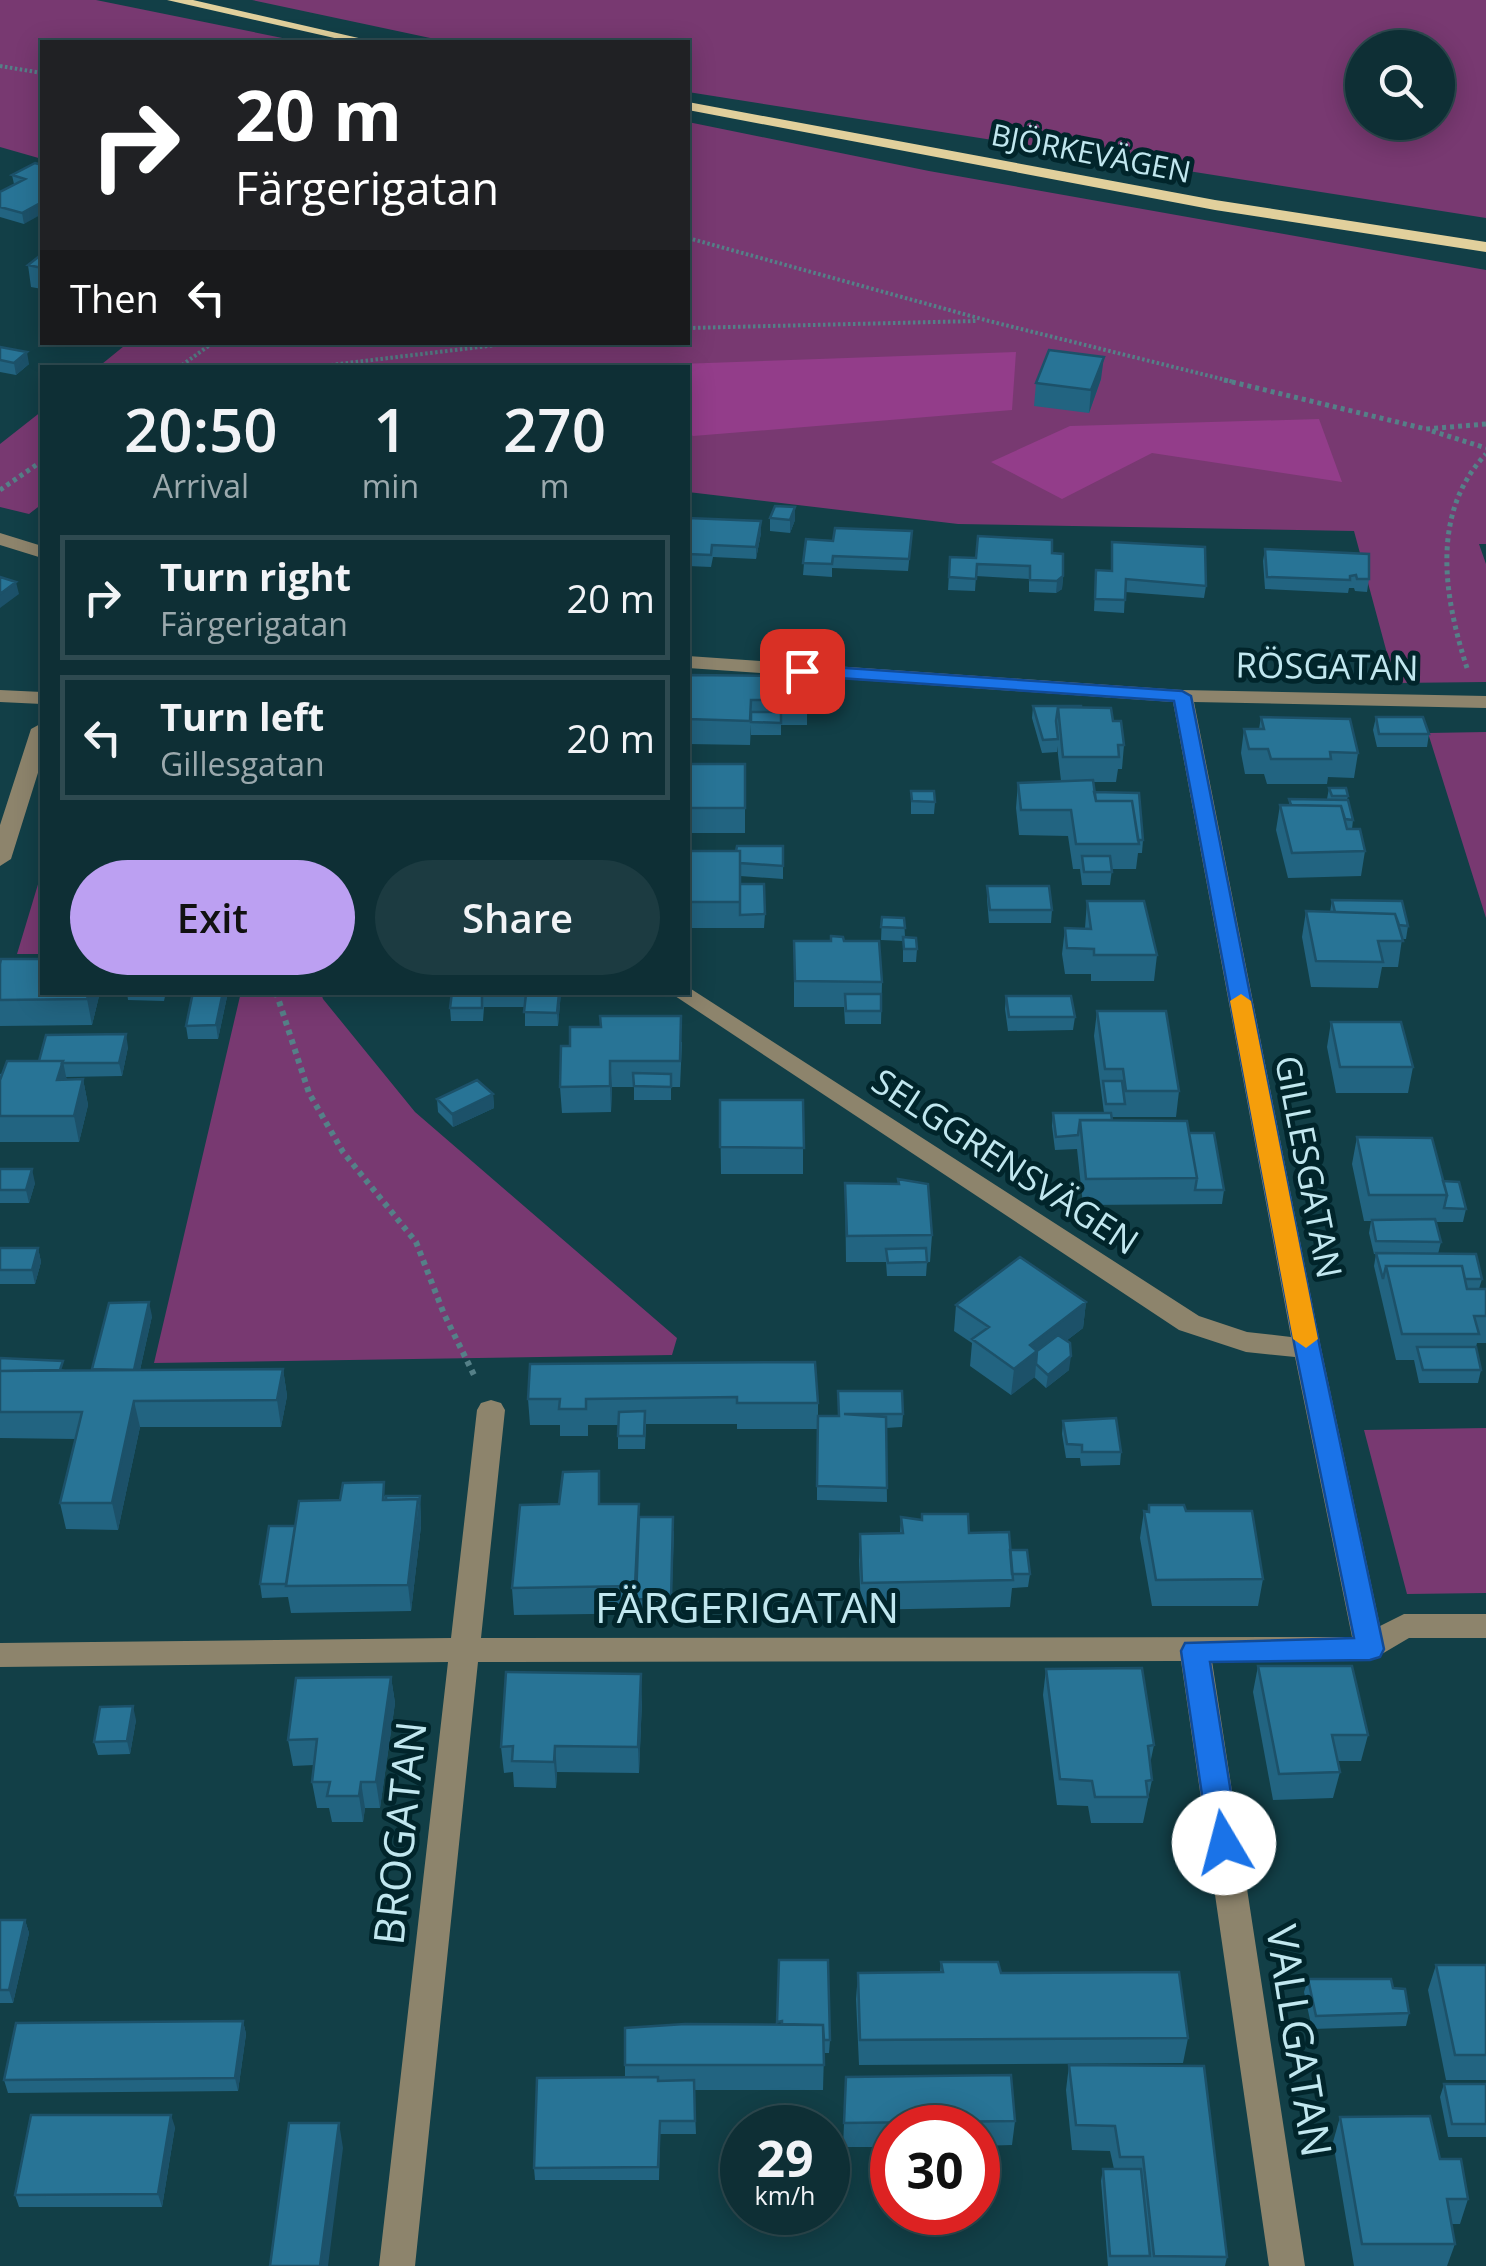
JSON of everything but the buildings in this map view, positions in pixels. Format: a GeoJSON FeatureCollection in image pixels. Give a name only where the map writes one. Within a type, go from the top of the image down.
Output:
{"type":"FeatureCollection","features":[{"type":"Feature","properties":{"kind":"main road"},"geometry":{"type":"LineString","coordinates":[[174,0],[359,40]]}},
{"type":"Feature","properties":{"kind":"main road","name":"BJÖRKEVÄGEN"},"geometry":{"type":"LineString","coordinates":[[690,106],[1214,205],[1486,247]]}},
{"type":"Feature","properties":{"kind":"street"},"geometry":{"type":"LineString","coordinates":[[0,539],[40,551]]}},
{"type":"Feature","properties":{"kind":"street","name":"RÖSGATAN"},"geometry":{"type":"LineString","coordinates":[[690,662],[1182,696],[1483,702]]}},
{"type":"Feature","properties":{"kind":"street"},"geometry":{"type":"LineString","coordinates":[[0,696],[40,698]]}},
{"type":"Feature","properties":{"kind":"street","name":"GILLESGATAN"},"geometry":{"type":"LineString","coordinates":[[1182,696],[1307,1348],[1370,1649]]}},
{"type":"Feature","properties":{"kind":"street"},"geometry":{"type":"LineString","coordinates":[[0,859],[8,812],[40,734]]}},
{"type":"Feature","properties":{"kind":"street","name":"SELGGRENSVÄGEN"},"geometry":{"type":"LineString","coordinates":[[685,995],[1189,1324],[1246,1342],[1307,1348]]}},
{"type":"Feature","properties":{"kind":"street","name":"BROGATAN"},"geometry":{"type":"LineString","coordinates":[[397,2266],[491,1410]]}},
{"type":"Feature","properties":{"kind":"street","name":"FÄRGERIGATAN"},"geometry":{"type":"LineString","coordinates":[[0,1655],[1370,1649],[1404,1626],[1486,1626]]}},
{"type":"Feature","properties":{"kind":"street","name":"VALLGATAN"},"geometry":{"type":"LineString","coordinates":[[1195,1651],[1287,2266]]}},
{"type":"Feature","properties":{"kind":"path"},"geometry":{"type":"LineString","coordinates":[[0,66],[40,73]]}},
{"type":"Feature","properties":{"kind":"path"},"geometry":{"type":"LineString","coordinates":[[690,239],[989,321],[1426,429],[1486,451],[1462,480],[1449,521],[1446,556],[1459,645],[1483,702]]}},
{"type":"Feature","properties":{"kind":"path"},"geometry":{"type":"LineString","coordinates":[[690,328],[989,321]]}},
{"type":"Feature","properties":{"kind":"path"},"geometry":{"type":"LineString","coordinates":[[182,365],[210,345]]}},
{"type":"Feature","properties":{"kind":"path"},"geometry":{"type":"LineString","coordinates":[[331,365],[496,345]]}},
{"type":"Feature","properties":{"kind":"path"},"geometry":{"type":"LineString","coordinates":[[1426,429],[1486,424]]}},
{"type":"Feature","properties":{"kind":"path"},"geometry":{"type":"LineString","coordinates":[[0,490],[40,462]]}},
{"type":"Feature","properties":{"kind":"path"},"geometry":{"type":"LineString","coordinates":[[277,995],[310,1092],[343,1152],[416,1242],[444,1314],[491,1410]]}},
{"type":"Feature","properties":{"kind":"shaded area"},"geometry":{"type":"Polygon","coordinates":[[[0,0],[96,0],[292,40],[40,40],[40,158],[0,147],[0,0]]]}},
{"type":"Feature","properties":{"kind":"shaded area"},"geometry":{"type":"Polygon","coordinates":[[[252,0],[1486,0],[1486,218],[690,92],[690,40],[440,40],[252,0]]]}},
{"type":"Feature","properties":{"kind":"shaded area"},"geometry":{"type":"Polygon","coordinates":[[[690,122],[929,171],[1486,270],[1486,544],[1479,544],[1486,564],[1486,682],[1395,683],[1354,531],[958,524],[690,492],[690,365],[101,365],[125,345],[690,345],[690,122]]]}},
{"type":"Feature","properties":{"kind":"shaded area"},"geometry":{"type":"Polygon","coordinates":[[[1016,352],[1012,410],[693,436],[690,365],[650,365],[1016,352]]]}},
{"type":"Feature","properties":{"kind":"shaded area"},"geometry":{"type":"Polygon","coordinates":[[[40,413],[40,506],[29,514],[0,507],[0,444],[40,413]]]}},
{"type":"Feature","properties":{"kind":"shaded area"},"geometry":{"type":"Polygon","coordinates":[[[1319,419],[1342,482],[1152,453],[1062,499],[991,462],[1070,426],[1319,419]]]}},
{"type":"Feature","properties":{"kind":"shaded area"},"geometry":{"type":"Polygon","coordinates":[[[1486,732],[1486,918],[1428,733],[1486,732]]]}},
{"type":"Feature","properties":{"kind":"shaded area"},"geometry":{"type":"Polygon","coordinates":[[[40,878],[40,954],[17,954],[40,878]]]}},
{"type":"Feature","properties":{"kind":"shaded area"},"geometry":{"type":"Polygon","coordinates":[[[240,995],[322,995],[415,1112],[677,1338],[672,1355],[154,1363],[240,995]]]}},
{"type":"Feature","properties":{"kind":"shaded area"},"geometry":{"type":"Polygon","coordinates":[[[1486,1428],[1486,1593],[1407,1594],[1364,1430],[1486,1428]]]}},
{"type":"Feature","properties":{"kind":"slow traffic"},"geometry":{"type":"LineString","coordinates":[[1241,1001],[1306,1339]]}},
{"type":"Feature","properties":{"kind":"route"},"geometry":{"type":"LineString","coordinates":[[802,671],[1182,696],[1307,1348],[1370,1649],[1195,1651],[1224,1843]]}}]}
